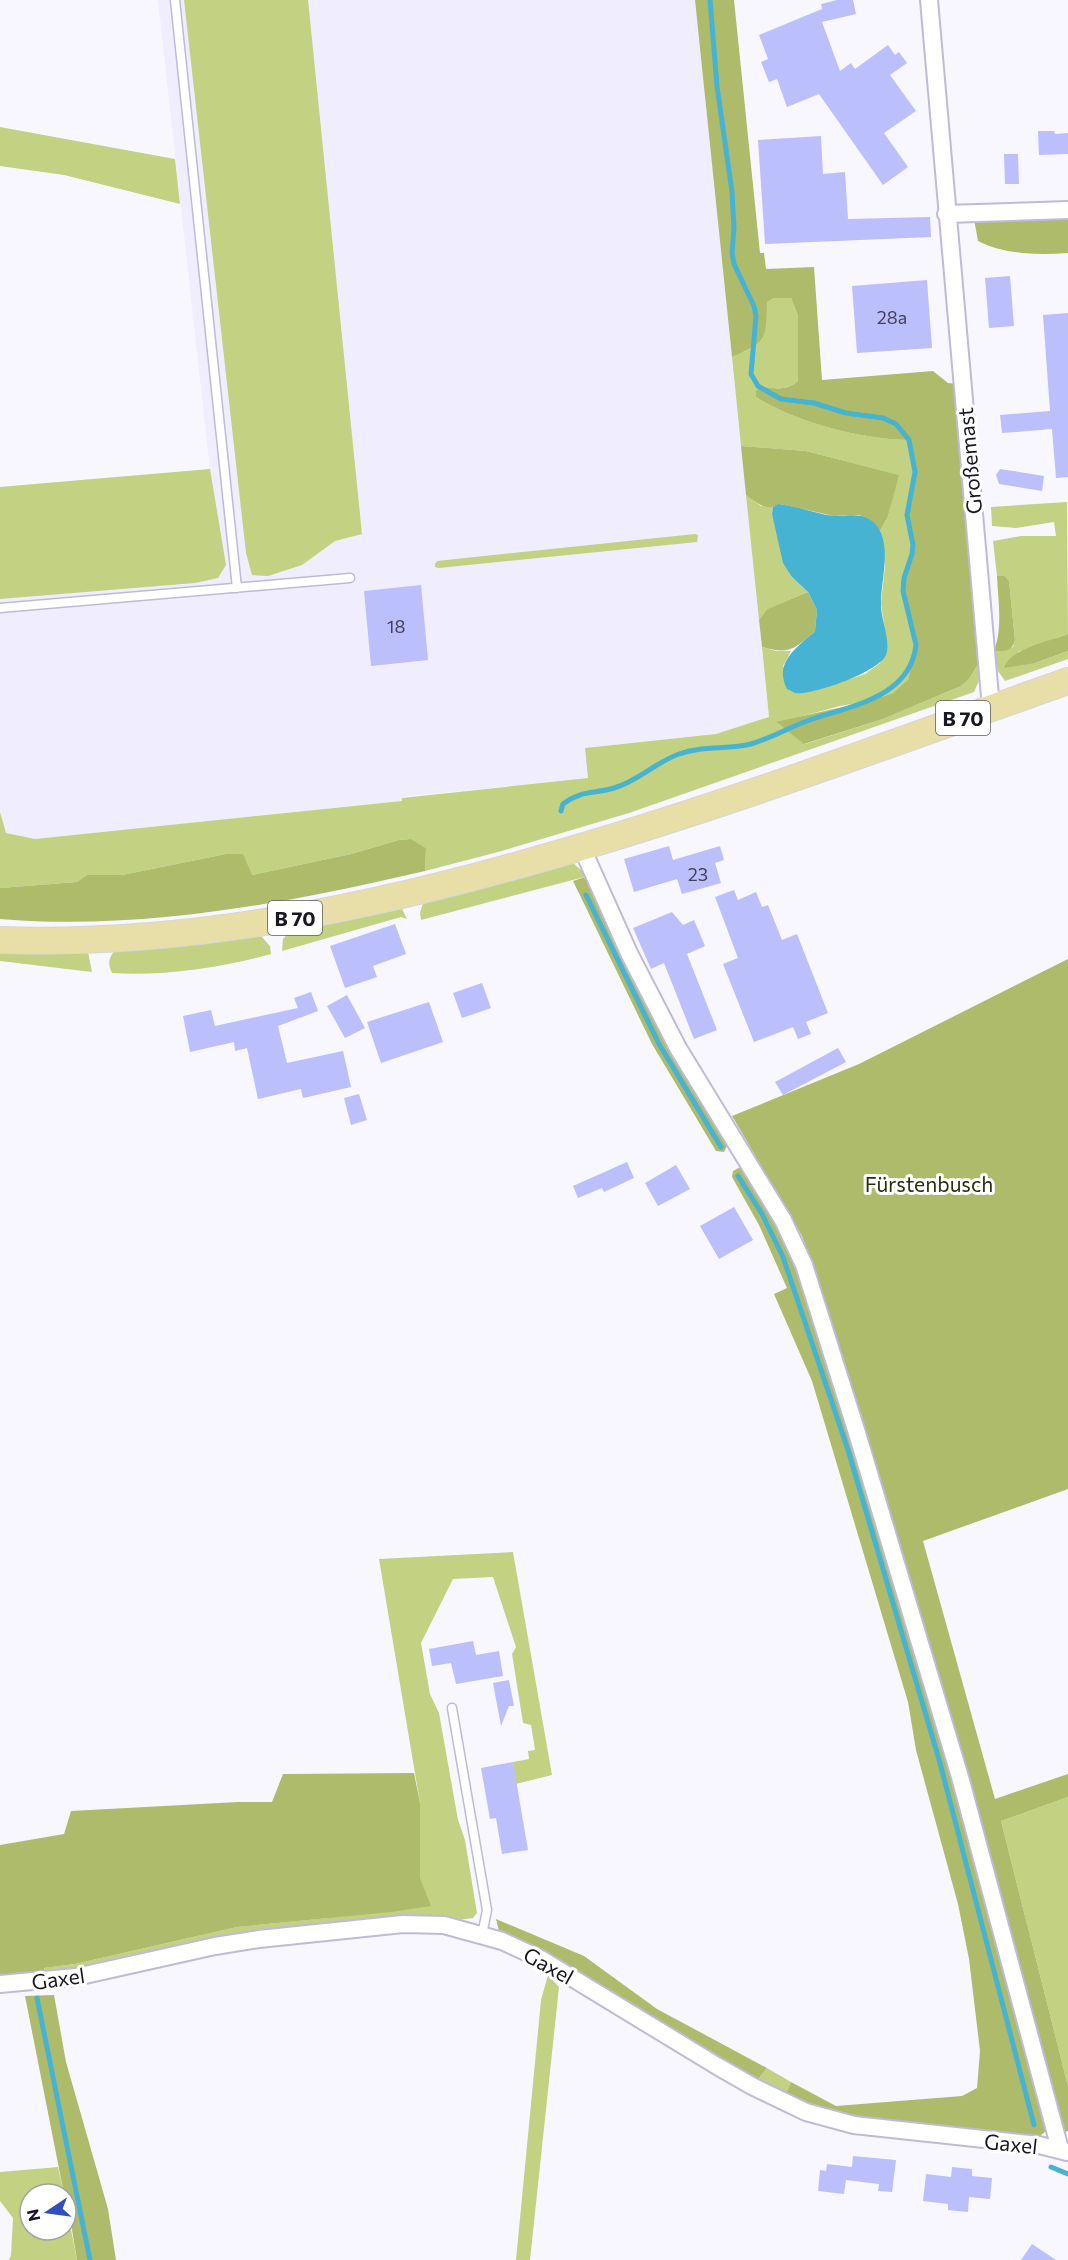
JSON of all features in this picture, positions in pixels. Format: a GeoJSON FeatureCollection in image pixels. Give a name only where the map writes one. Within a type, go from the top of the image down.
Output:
{"type":"FeatureCollection","features":[{"type":"Feature","properties":{"kind":"main road","name":"B 70"},"geometry":{"type":"LineString","coordinates":[[0,940],[103,940],[199,932],[291,919],[389,899],[582,848],[712,807],[1068,681]]}},
{"type":"Feature","properties":{"kind":"street","name":"Großemast"},"geometry":{"type":"LineString","coordinates":[[929,0],[991,708]]}},
{"type":"Feature","properties":{"kind":"street"},"geometry":{"type":"LineString","coordinates":[[946,214],[1068,210]]}},
{"type":"Feature","properties":{"kind":"street"},"geometry":{"type":"LineString","coordinates":[[582,848],[629,953],[678,1048],[783,1220],[804,1265],[957,1768],[1064,2151]]}},
{"type":"Feature","properties":{"kind":"street","name":"Gaxel"},"geometry":{"type":"LineString","coordinates":[[0,1984],[76,1977],[215,1946],[319,1932],[425,1924],[444,1925],[482,1935],[541,1959],[717,2066],[806,2112],[854,2125],[1039,2145],[1064,2151]]}},
{"type":"Feature","properties":{"kind":"lane"},"geometry":{"type":"LineString","coordinates":[[175,0],[237,588]]}},
{"type":"Feature","properties":{"kind":"lane"},"geometry":{"type":"LineString","coordinates":[[0,608],[350,578]]}},
{"type":"Feature","properties":{"kind":"lane"},"geometry":{"type":"LineString","coordinates":[[452,1708],[487,1910],[482,1935]]}},
{"type":"Feature","properties":{"kind":"shaded area"},"geometry":{"type":"Polygon","coordinates":[[[158,0],[695,0],[769,717],[716,734],[585,748],[589,778],[402,797],[402,801],[35,839],[6,833],[0,812],[0,487],[210,469],[158,0]]]}},
{"type":"Feature","properties":{"kind":"green space"},"geometry":{"type":"Polygon","coordinates":[[[184,0],[308,0],[362,534],[335,541],[302,565],[268,576],[252,575],[246,553],[184,0]]]}},
{"type":"Feature","properties":{"kind":"green space"},"geometry":{"type":"Polygon","coordinates":[[[695,0],[734,0],[760,253],[764,253],[766,269],[814,267],[822,380],[933,371],[948,383],[958,384],[980,661],[969,679],[961,686],[883,719],[804,744],[776,722],[869,701],[893,693],[908,680],[916,645],[903,591],[913,544],[907,515],[915,472],[909,440],[871,437],[830,428],[809,422],[756,397],[756,391],[762,386],[785,388],[798,381],[798,316],[791,298],[774,298],[767,302],[765,332],[762,338],[752,347],[732,357],[695,0]]]}},
{"type":"Feature","properties":{"kind":"green space"},"geometry":{"type":"Polygon","coordinates":[[[0,127],[175,159],[180,204],[64,175],[0,166],[0,127]]]}},
{"type":"Feature","properties":{"kind":"green space"},"geometry":{"type":"Polygon","coordinates":[[[1068,215],[1068,253],[1057,254],[1022,253],[988,246],[978,241],[974,219],[1068,215]]]}},
{"type":"Feature","properties":{"kind":"green space"},"geometry":{"type":"Polygon","coordinates":[[[774,298],[791,298],[798,316],[798,381],[785,388],[762,386],[756,397],[790,414],[830,428],[872,437],[909,440],[915,472],[911,535],[913,545],[903,591],[916,645],[908,681],[893,693],[869,701],[840,706],[777,723],[805,744],[883,719],[961,686],[969,679],[980,661],[981,676],[974,692],[629,813],[425,871],[426,848],[410,839],[252,875],[226,854],[122,875],[87,875],[77,882],[0,888],[0,812],[6,833],[35,839],[402,801],[402,798],[588,778],[585,748],[716,734],[769,717],[762,647],[776,651],[791,651],[783,666],[797,693],[865,674],[880,663],[887,645],[881,603],[885,566],[880,531],[888,516],[898,475],[806,451],[741,446],[732,357],[754,347],[766,302],[774,298]]]}},
{"type":"Feature","properties":{"kind":"green space"},"geometry":{"type":"Polygon","coordinates":[[[741,446],[806,451],[899,475],[888,516],[880,531],[870,520],[859,515],[834,516],[780,504],[766,507],[758,503],[746,495],[741,446]]]}},
{"type":"Feature","properties":{"kind":"green space"},"geometry":{"type":"Polygon","coordinates":[[[210,469],[226,565],[218,578],[195,583],[0,599],[0,487],[210,469]]]}},
{"type":"Feature","properties":{"kind":"green space"},"geometry":{"type":"Polygon","coordinates":[[[746,495],[761,506],[773,507],[772,514],[792,577],[808,592],[767,609],[759,620],[746,495]]]}},
{"type":"Feature","properties":{"kind":"green space"},"geometry":{"type":"Polygon","coordinates":[[[1067,502],[1068,634],[1018,652],[1035,663],[1068,651],[1068,659],[1005,681],[998,671],[994,651],[1013,647],[1015,640],[1009,581],[1005,576],[997,576],[993,541],[1021,536],[1056,536],[1054,522],[1016,528],[992,526],[991,507],[1067,502]]]}},
{"type":"Feature","properties":{"kind":"green space"},"geometry":{"type":"Polygon","coordinates":[[[698,535],[697,542],[435,567],[437,561],[698,535]]]}},
{"type":"Feature","properties":{"kind":"green space"},"geometry":{"type":"Polygon","coordinates":[[[997,576],[1005,576],[1009,581],[1015,640],[1010,649],[1002,651],[994,651],[999,623],[997,576]]]}},
{"type":"Feature","properties":{"kind":"green space"},"geometry":{"type":"Polygon","coordinates":[[[808,592],[817,610],[815,631],[791,649],[779,650],[762,647],[759,620],[767,609],[808,592]]]}},
{"type":"Feature","properties":{"kind":"green space"},"geometry":{"type":"Polygon","coordinates":[[[1068,634],[1068,651],[1035,663],[1004,668],[1007,661],[1022,651],[1068,634]]]}},
{"type":"Feature","properties":{"kind":"green space"},"geometry":{"type":"Polygon","coordinates":[[[411,839],[426,848],[425,871],[321,894],[214,912],[160,918],[53,922],[0,919],[0,888],[77,882],[87,875],[122,875],[226,854],[243,854],[252,875],[411,839]]]}},
{"type":"Feature","properties":{"kind":"green space"},"geometry":{"type":"Polygon","coordinates":[[[572,862],[588,876],[421,920],[420,913],[423,903],[572,862]]]}},
{"type":"Feature","properties":{"kind":"green space"},"geometry":{"type":"Polygon","coordinates":[[[588,876],[729,1142],[724,1152],[716,1151],[652,1044],[573,881],[588,876]]]}},
{"type":"Feature","properties":{"kind":"green space"},"geometry":{"type":"Polygon","coordinates":[[[402,909],[407,919],[401,917],[282,951],[283,939],[290,931],[402,909]]]}},
{"type":"Feature","properties":{"kind":"green space"},"geometry":{"type":"Polygon","coordinates":[[[261,936],[270,946],[271,954],[192,970],[112,973],[109,962],[114,951],[171,947],[261,936]]]}},
{"type":"Feature","properties":{"kind":"green space"},"geometry":{"type":"Polygon","coordinates":[[[0,952],[88,952],[92,972],[0,961],[0,952]]]}},
{"type":"Feature","properties":{"kind":"green space","name":"Fürstenbusch"},"geometry":{"type":"Polygon","coordinates":[[[1068,959],[1068,1489],[923,1541],[995,1799],[1068,1774],[1068,1797],[1001,1821],[1068,2086],[1068,2131],[1063,2133],[1059,2109],[946,1702],[833,1325],[802,1236],[732,1116],[859,1064],[1068,959]]]}},
{"type":"Feature","properties":{"kind":"green space"},"geometry":{"type":"Polygon","coordinates":[[[744,1165],[788,1239],[939,1723],[1047,2127],[1044,2133],[1036,2138],[841,2116],[785,2096],[791,2082],[836,2106],[962,2096],[977,2088],[980,2051],[969,1959],[958,1904],[916,1750],[908,1702],[812,1381],[774,1294],[787,1288],[759,1225],[732,1177],[733,1171],[744,1165]]]}},
{"type":"Feature","properties":{"kind":"green space"},"geometry":{"type":"Polygon","coordinates":[[[513,1552],[552,1775],[516,1784],[513,1762],[529,1759],[528,1751],[535,1750],[531,1725],[523,1723],[512,1654],[516,1647],[493,1577],[453,1579],[421,1643],[430,1694],[439,1713],[458,1820],[465,1840],[477,1913],[473,1918],[43,1976],[43,1968],[75,1964],[237,1927],[328,1918],[420,1878],[420,1803],[379,1559],[513,1552]]]}},
{"type":"Feature","properties":{"kind":"green space"},"geometry":{"type":"Polygon","coordinates":[[[414,1773],[420,1803],[420,1878],[431,1906],[237,1927],[75,1964],[44,1968],[43,1976],[0,1979],[0,1845],[64,1834],[71,1811],[272,1802],[283,1774],[414,1773]]]}},
{"type":"Feature","properties":{"kind":"green space"},"geometry":{"type":"Polygon","coordinates":[[[1068,1797],[1068,2086],[1001,1821],[1068,1797]]]}},
{"type":"Feature","properties":{"kind":"green space"},"geometry":{"type":"Polygon","coordinates":[[[496,1919],[584,1956],[657,2009],[767,2068],[756,2082],[499,1931],[496,1919]]]}},
{"type":"Feature","properties":{"kind":"green space"},"geometry":{"type":"Polygon","coordinates":[[[548,1975],[559,1987],[530,2260],[516,2260],[541,2000],[548,1975]]]}},
{"type":"Feature","properties":{"kind":"green space"},"geometry":{"type":"Polygon","coordinates":[[[54,1995],[66,2062],[108,2209],[116,2260],[77,2260],[74,2242],[78,2242],[78,2182],[62,2182],[25,1996],[54,1995]]]}},
{"type":"Feature","properties":{"kind":"green space"},"geometry":{"type":"Polygon","coordinates":[[[767,2068],[791,2082],[785,2096],[756,2082],[767,2068]]]}},
{"type":"Feature","properties":{"kind":"green space"},"geometry":{"type":"Polygon","coordinates":[[[58,2167],[61,2182],[18,2182],[18,2242],[73,2242],[77,2260],[9,2260],[13,2218],[0,2201],[0,2172],[58,2167]]]}},
{"type":"Feature","properties":{"kind":"water"},"geometry":{"type":"Polygon","coordinates":[[[779,504],[831,516],[865,517],[877,526],[884,547],[881,611],[887,643],[886,655],[871,669],[844,682],[803,693],[795,693],[787,689],[783,671],[789,656],[815,631],[817,610],[808,592],[792,577],[783,563],[772,514],[773,507],[779,504]]]}},
{"type":"Feature","properties":{"kind":"building"},"geometry":{"type":"Polygon","coordinates":[[[837,0],[853,0],[856,14],[822,22],[840,71],[851,63],[855,69],[888,45],[895,55],[899,52],[907,63],[890,75],[916,111],[884,133],[908,167],[883,185],[819,94],[787,107],[777,79],[769,82],[761,62],[768,59],[759,35],[822,9],[821,4],[837,0]]]}},
{"type":"Feature","properties":{"kind":"building"},"geometry":{"type":"Polygon","coordinates":[[[1038,131],[1054,131],[1055,134],[1068,133],[1068,154],[1039,155],[1038,131]]]}},
{"type":"Feature","properties":{"kind":"building"},"geometry":{"type":"Polygon","coordinates":[[[821,136],[823,174],[845,172],[848,219],[930,217],[931,237],[765,244],[758,140],[821,136]]]}},
{"type":"Feature","properties":{"kind":"building"},"geometry":{"type":"Polygon","coordinates":[[[1004,154],[1018,154],[1019,184],[1005,184],[1004,154]]]}},
{"type":"Feature","properties":{"kind":"building"},"geometry":{"type":"Polygon","coordinates":[[[1010,276],[1014,326],[989,328],[985,278],[1010,276]]]}},
{"type":"Feature","properties":{"kind":"building"},"geometry":{"type":"Polygon","coordinates":[[[927,280],[932,348],[857,353],[852,286],[927,280]]]}},
{"type":"Feature","properties":{"kind":"building"},"geometry":{"type":"Polygon","coordinates":[[[1068,313],[1068,477],[1056,478],[1052,429],[1002,433],[1000,415],[1050,411],[1043,315],[1068,313]]]}},
{"type":"Feature","properties":{"kind":"building"},"geometry":{"type":"Polygon","coordinates":[[[1000,469],[1044,476],[1042,491],[999,484],[996,475],[1000,469]]]}},
{"type":"Feature","properties":{"kind":"building"},"geometry":{"type":"Polygon","coordinates":[[[421,585],[428,660],[371,666],[364,591],[421,585]]]}},
{"type":"Feature","properties":{"kind":"building"},"geometry":{"type":"Polygon","coordinates":[[[669,846],[673,860],[720,846],[724,860],[715,863],[721,883],[682,894],[677,879],[634,892],[624,859],[669,846]]]}},
{"type":"Feature","properties":{"kind":"building"},"geometry":{"type":"Polygon","coordinates":[[[734,890],[738,900],[756,892],[762,907],[768,905],[782,940],[797,934],[828,1013],[806,1022],[811,1034],[798,1039],[793,1027],[754,1042],[723,964],[738,958],[715,897],[734,890]]]}},
{"type":"Feature","properties":{"kind":"building"},"geometry":{"type":"Polygon","coordinates":[[[672,912],[683,925],[694,920],[705,946],[687,954],[717,1030],[694,1039],[664,963],[651,969],[633,928],[672,912]]]}},
{"type":"Feature","properties":{"kind":"building"},"geometry":{"type":"Polygon","coordinates":[[[395,924],[406,954],[373,966],[377,977],[345,988],[330,946],[395,924]]]}},
{"type":"Feature","properties":{"kind":"building"},"geometry":{"type":"Polygon","coordinates":[[[482,983],[491,1008],[462,1018],[453,993],[482,983]]]}},
{"type":"Feature","properties":{"kind":"building"},"geometry":{"type":"Polygon","coordinates":[[[311,992],[318,1011],[278,1026],[287,1063],[343,1051],[351,1087],[303,1098],[301,1089],[258,1099],[247,1048],[235,1051],[234,1042],[190,1052],[183,1016],[211,1010],[215,1026],[298,1008],[294,998],[311,992]]]}},
{"type":"Feature","properties":{"kind":"building"},"geometry":{"type":"Polygon","coordinates":[[[347,995],[365,1028],[345,1038],[327,1006],[347,995]]]}},
{"type":"Feature","properties":{"kind":"building"},"geometry":{"type":"Polygon","coordinates":[[[429,1002],[443,1042],[381,1063],[367,1022],[429,1002]]]}},
{"type":"Feature","properties":{"kind":"building"},"geometry":{"type":"Polygon","coordinates":[[[838,1048],[846,1062],[783,1095],[775,1082],[838,1048]]]}},
{"type":"Feature","properties":{"kind":"building"},"geometry":{"type":"Polygon","coordinates":[[[359,1094],[367,1120],[351,1125],[344,1098],[359,1094]]]}},
{"type":"Feature","properties":{"kind":"building"},"geometry":{"type":"Polygon","coordinates":[[[627,1162],[634,1178],[604,1192],[602,1188],[578,1198],[573,1186],[627,1162]]]}},
{"type":"Feature","properties":{"kind":"building"},"geometry":{"type":"Polygon","coordinates":[[[676,1165],[690,1189],[658,1206],[645,1183],[676,1165]]]}},
{"type":"Feature","properties":{"kind":"building"},"geometry":{"type":"Polygon","coordinates":[[[734,1207],[753,1240],[719,1259],[700,1226],[734,1207]]]}},
{"type":"Feature","properties":{"kind":"building"},"geometry":{"type":"Polygon","coordinates":[[[473,1641],[476,1655],[499,1651],[503,1676],[456,1684],[451,1663],[432,1666],[429,1649],[473,1641]]]}},
{"type":"Feature","properties":{"kind":"building"},"geometry":{"type":"Polygon","coordinates":[[[509,1680],[514,1706],[509,1706],[501,1726],[493,1683],[509,1680]]]}},
{"type":"Feature","properties":{"kind":"building"},"geometry":{"type":"Polygon","coordinates":[[[513,1762],[528,1850],[502,1854],[496,1818],[490,1819],[481,1768],[513,1762]]]}},
{"type":"Feature","properties":{"kind":"building"},"geometry":{"type":"Polygon","coordinates":[[[853,2156],[896,2160],[892,2192],[878,2191],[879,2184],[846,2180],[844,2194],[818,2191],[820,2170],[826,2171],[827,2164],[852,2167],[853,2156]]]}},
{"type":"Feature","properties":{"kind":"building"},"geometry":{"type":"Polygon","coordinates":[[[952,2167],[972,2169],[972,2176],[992,2178],[990,2199],[969,2197],[968,2212],[948,2210],[948,2204],[923,2201],[926,2174],[951,2177],[952,2167]]]}},
{"type":"Feature","properties":{"kind":"building"},"geometry":{"type":"Polygon","coordinates":[[[1032,2244],[1056,2260],[1021,2260],[1032,2244]]]}},
{"type":"Feature","properties":{"kind":"waterway"},"geometry":{"type":"LineString","coordinates":[[561,811],[563,804],[576,796],[623,785],[679,754],[697,749],[751,744],[807,721],[875,698],[902,678],[911,663],[916,645],[903,591],[913,545],[907,515],[915,472],[909,440],[896,424],[883,418],[846,413],[814,403],[781,399],[758,386],[751,374],[756,316],[754,306],[734,264],[732,253],[734,228],[732,192],[717,86],[710,0]]}},
{"type":"Feature","properties":{"kind":"waterway"},"geometry":{"type":"LineString","coordinates":[[586,895],[659,1044],[721,1147]]}},
{"type":"Feature","properties":{"kind":"waterway"},"geometry":{"type":"LineString","coordinates":[[738,1176],[762,1214],[783,1257],[848,1450],[940,1763],[1034,2125]]}},
{"type":"Feature","properties":{"kind":"waterway"},"geometry":{"type":"LineString","coordinates":[[37,1998],[90,2260]]}},
{"type":"Feature","properties":{"kind":"waterway"},"geometry":{"type":"LineString","coordinates":[[1051,2167],[1068,2174]]}}]}
